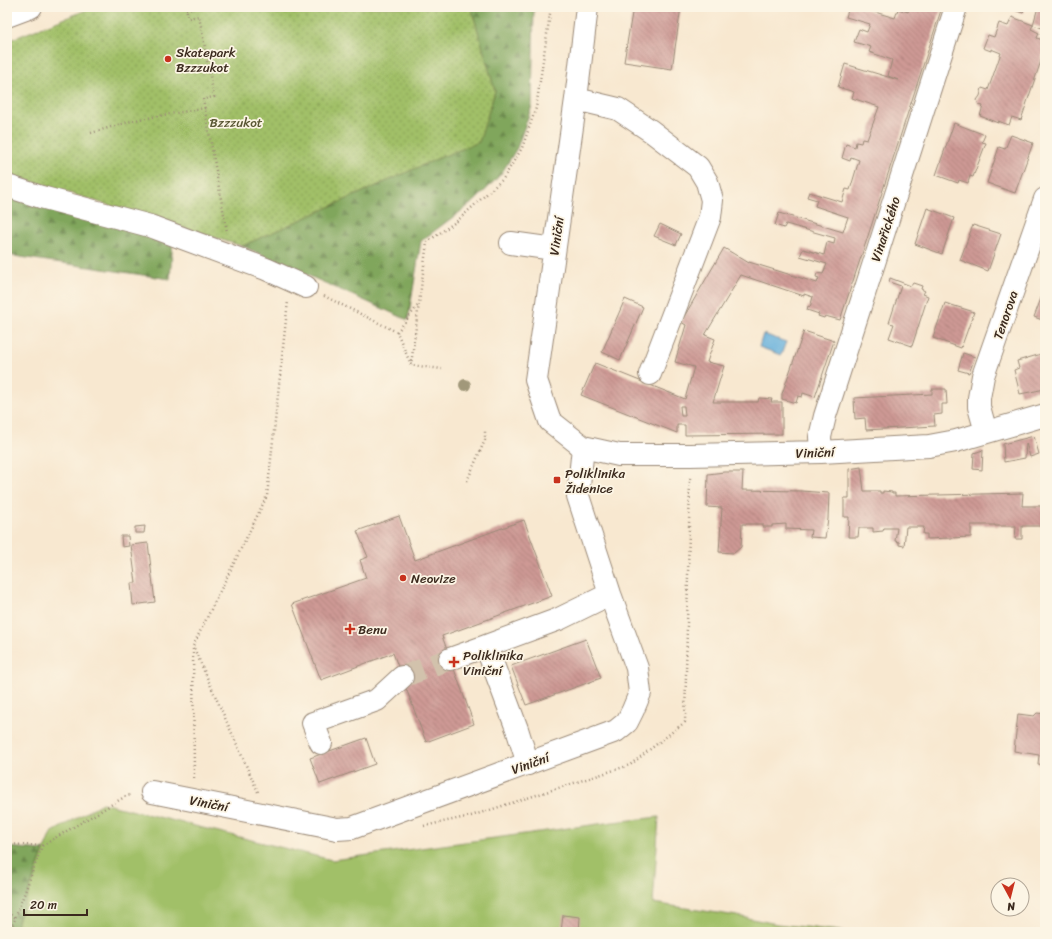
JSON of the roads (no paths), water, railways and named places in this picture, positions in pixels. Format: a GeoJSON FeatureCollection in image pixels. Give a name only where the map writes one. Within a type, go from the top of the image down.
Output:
{"type":"FeatureCollection","features":[{"type":"Feature","properties":{"kind":"street"},"geometry":{"type":"LineString","coordinates":[[7,16],[31,7]]}},
{"type":"Feature","properties":{"kind":"street","name":"Viniční"},"geometry":{"type":"LineString","coordinates":[[587,7],[576,99],[536,380],[550,421],[582,447],[619,455],[690,455],[821,452],[929,446],[956,441],[1045,415]]}},
{"type":"Feature","properties":{"kind":"street","name":"Vinařického"},"geometry":{"type":"LineString","coordinates":[[821,452],[820,437],[825,416],[956,7]]}},
{"type":"Feature","properties":{"kind":"street"},"geometry":{"type":"LineString","coordinates":[[576,99],[618,110],[651,131],[698,167],[707,182],[712,200],[710,217],[650,374]]}},
{"type":"Feature","properties":{"kind":"street"},"geometry":{"type":"LineString","coordinates":[[7,186],[41,197],[150,226],[266,269],[298,283]]}},
{"type":"Feature","properties":{"kind":"street","name":"Tenorova"},"geometry":{"type":"LineString","coordinates":[[986,432],[979,406],[983,376],[1045,199]]}},
{"type":"Feature","properties":{"kind":"street"},"geometry":{"type":"LineString","coordinates":[[511,243],[554,249]]}},
{"type":"Feature","properties":{"kind":"street","name":"Viniční"},"geometry":{"type":"LineString","coordinates":[[152,792],[337,829],[352,828],[616,731],[626,722],[634,710],[640,692],[637,668],[610,594],[578,496],[582,447]]}},
{"type":"Feature","properties":{"kind":"street"},"geometry":{"type":"LineString","coordinates":[[450,659],[559,619],[610,594]]}},
{"type":"Feature","properties":{"kind":"street"},"geometry":{"type":"LineString","coordinates":[[486,646],[517,729],[528,764]]}},
{"type":"Feature","properties":{"kind":"street"},"geometry":{"type":"LineString","coordinates":[[320,743],[313,723],[377,700],[402,677]]}},
{"type":"Feature","properties":{"kind":"water"},"geometry":{"type":"Polygon","coordinates":[[[763,334],[786,342],[781,355],[759,347],[763,334]]]}},
{"type":"Feature","properties":{"kind":"tunnel"},"geometry":{"type":"LineString","coordinates":[[402,677],[450,659]]}},
{"type":"Feature","properties":{"kind":"place","name":"Skatepark Bzzzukot"},"geometry":{"type":"Point","coordinates":[168,59]}},
{"type":"Feature","properties":{"kind":"place","name":"Poliklinika Židenice"},"geometry":{"type":"Point","coordinates":[557,480]}},
{"type":"Feature","properties":{"kind":"place","name":"Neovize"},"geometry":{"type":"Point","coordinates":[403,578]}},
{"type":"Feature","properties":{"kind":"place","name":"Benu"},"geometry":{"type":"Point","coordinates":[350,629]}},
{"type":"Feature","properties":{"kind":"place","name":"Poliklinika Viniční"},"geometry":{"type":"Point","coordinates":[454,662]}},
{"type":"Feature","properties":{"kind":"park label","name":"Bzzzukot"},"geometry":{"type":"Point","coordinates":[236,122]}}]}
